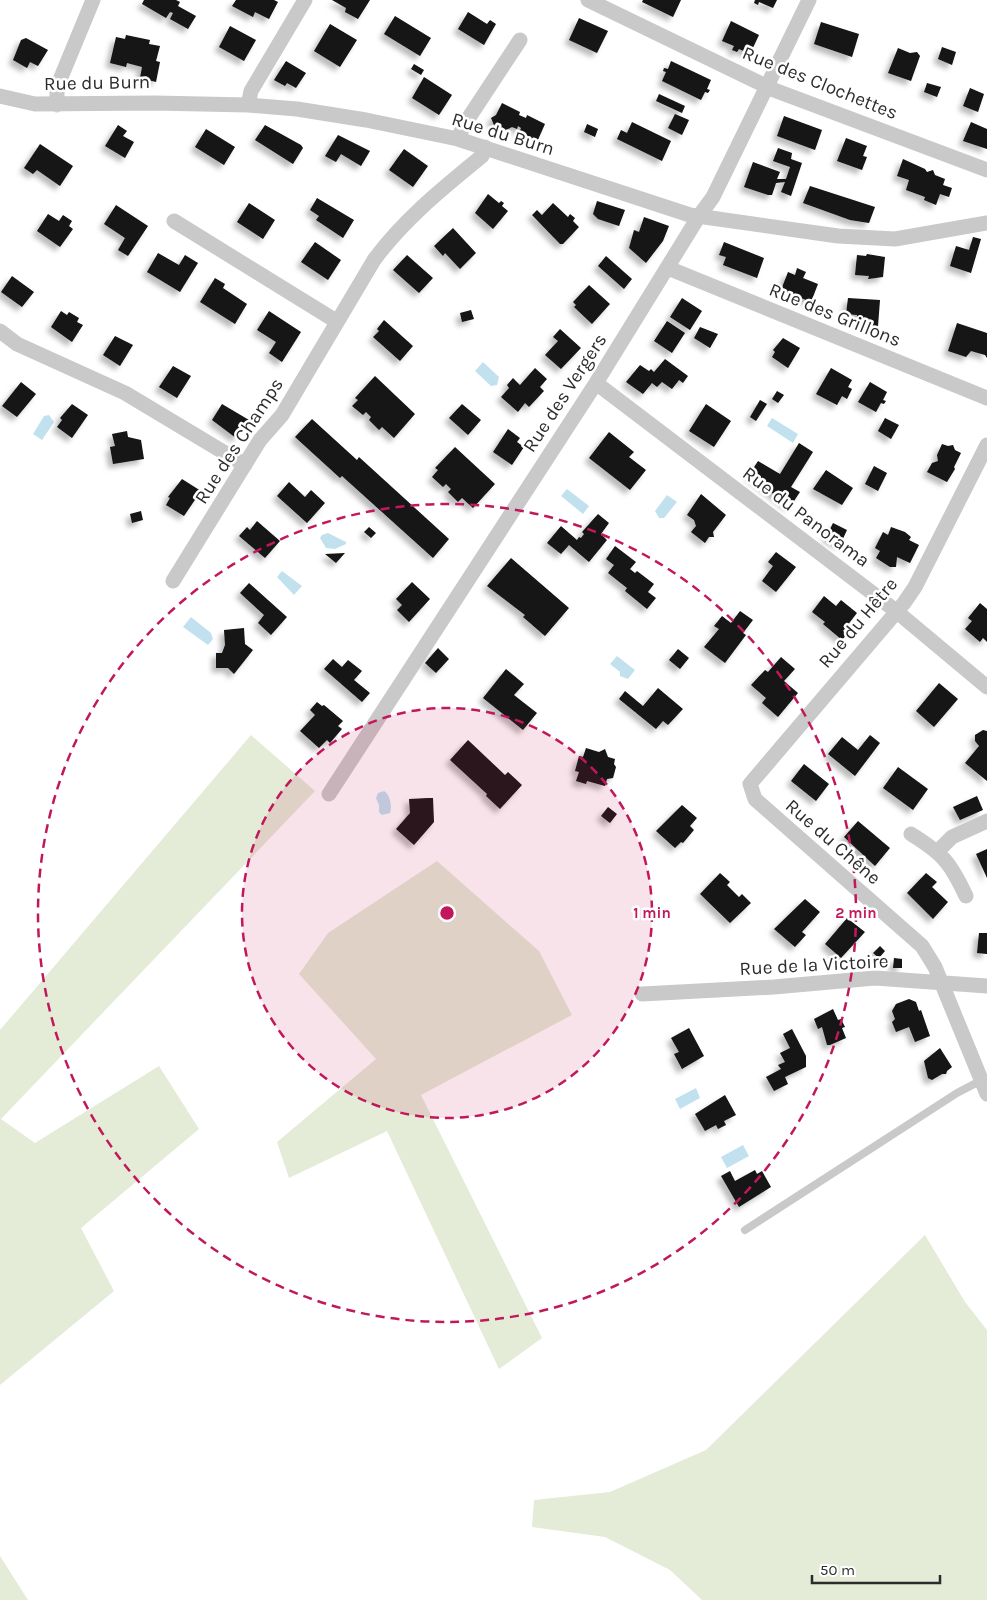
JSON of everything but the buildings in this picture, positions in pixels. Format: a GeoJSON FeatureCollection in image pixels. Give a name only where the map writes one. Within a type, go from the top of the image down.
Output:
{"type":"FeatureCollection","features":[{"type":"Feature","properties":{"kind":"street"},"geometry":{"type":"LineString","coordinates":[[57,105],[57,87],[93,0]]}},
{"type":"Feature","properties":{"kind":"street"},"geometry":{"type":"LineString","coordinates":[[248,105],[251,91],[304,0]]}},
{"type":"Feature","properties":{"kind":"street","name":"Rue des Clochettes"},"geometry":{"type":"LineString","coordinates":[[588,0],[766,86],[987,170]]}},
{"type":"Feature","properties":{"kind":"street","name":"Rue des Vergers"},"geometry":{"type":"LineString","coordinates":[[329,794],[596,383],[699,216],[713,197],[809,0]]}},
{"type":"Feature","properties":{"kind":"street"},"geometry":{"type":"LineString","coordinates":[[458,139],[464,125],[520,40]]}},
{"type":"Feature","properties":{"kind":"street","name":"Rue du Burn"},"geometry":{"type":"LineString","coordinates":[[0,96],[35,104],[57,105],[156,103],[248,105],[297,109],[366,120],[458,139],[699,216],[838,236],[895,239],[983,229]]}},
{"type":"Feature","properties":{"kind":"street","name":"Rue des Champs"},"geometry":{"type":"LineString","coordinates":[[174,581],[260,440],[282,415],[374,260],[389,240],[422,206],[482,156],[485,147]]}},
{"type":"Feature","properties":{"kind":"street"},"geometry":{"type":"LineString","coordinates":[[174,221],[336,322]]}},
{"type":"Feature","properties":{"kind":"street","name":"Rue des Grillons"},"geometry":{"type":"LineString","coordinates":[[668,268],[987,398]]}},
{"type":"Feature","properties":{"kind":"street"},"geometry":{"type":"LineString","coordinates":[[0,331],[17,344],[126,392],[245,465]]}},
{"type":"Feature","properties":{"kind":"street","name":"Rue du Panorama"},"geometry":{"type":"LineString","coordinates":[[596,383],[896,610],[987,687]]}},
{"type":"Feature","properties":{"kind":"street","name":"Rue du Hêtre"},"geometry":{"type":"LineString","coordinates":[[750,784],[896,610],[904,603],[915,586],[987,446]]}},
{"type":"Feature","properties":{"kind":"street","name":"Rue du Chêne"},"geometry":{"type":"LineString","coordinates":[[750,784],[755,800],[922,946],[935,967],[984,1088]]}},
{"type":"Feature","properties":{"kind":"street"},"geometry":{"type":"LineString","coordinates":[[938,852],[952,837],[987,821]]}},
{"type":"Feature","properties":{"kind":"street"},"geometry":{"type":"LineString","coordinates":[[911,834],[938,852],[952,867],[966,896]]}},
{"type":"Feature","properties":{"kind":"street","name":"Rue de la Victoire"},"geometry":{"type":"LineString","coordinates":[[642,994],[774,987],[875,978],[987,986]]}},
{"type":"Feature","properties":{"kind":"lane"},"geometry":{"type":"LineString","coordinates":[[745,1230],[957,1094],[984,1088]]}},
{"type":"Feature","properties":{"kind":"green space"},"geometry":{"type":"Polygon","coordinates":[[[251,735],[315,791],[1,1119],[35,1143],[159,1066],[199,1129],[81,1228],[114,1291],[0,1385],[0,1030],[251,735]]]}},
{"type":"Feature","properties":{"kind":"green space"},"geometry":{"type":"Polygon","coordinates":[[[437,861],[539,951],[572,1015],[421,1095],[542,1338],[499,1369],[387,1131],[289,1178],[277,1142],[376,1059],[299,974],[328,933],[437,861]]]}},
{"type":"Feature","properties":{"kind":"green space"},"geometry":{"type":"Polygon","coordinates":[[[925,1235],[965,1302],[987,1330],[987,1600],[702,1600],[670,1570],[605,1537],[532,1527],[534,1500],[610,1492],[706,1450],[925,1235]]]}},
{"type":"Feature","properties":{"kind":"green space"},"geometry":{"type":"Polygon","coordinates":[[[0,1556],[28,1600],[0,1600],[0,1556]]]}},
{"type":"Feature","properties":{"kind":"water"},"geometry":{"type":"Polygon","coordinates":[[[483,362],[499,377],[497,385],[491,386],[475,371],[483,362]]]}},
{"type":"Feature","properties":{"kind":"water"},"geometry":{"type":"Polygon","coordinates":[[[49,415],[54,422],[42,440],[33,434],[44,416],[49,415]]]}},
{"type":"Feature","properties":{"kind":"water"},"geometry":{"type":"Polygon","coordinates":[[[772,418],[798,434],[793,443],[767,426],[772,418]]]}},
{"type":"Feature","properties":{"kind":"water"},"geometry":{"type":"Polygon","coordinates":[[[567,489],[589,506],[583,514],[561,496],[567,489]]]}},
{"type":"Feature","properties":{"kind":"water"},"geometry":{"type":"Polygon","coordinates":[[[667,495],[677,502],[664,518],[659,518],[655,511],[667,495]]]}},
{"type":"Feature","properties":{"kind":"water"},"geometry":{"type":"Polygon","coordinates":[[[328,533],[346,542],[346,544],[335,549],[326,548],[320,538],[328,533]]]}},
{"type":"Feature","properties":{"kind":"water"},"geometry":{"type":"Polygon","coordinates":[[[282,571],[302,586],[294,595],[277,577],[282,571]]]}},
{"type":"Feature","properties":{"kind":"water"},"geometry":{"type":"Polygon","coordinates":[[[191,617],[211,633],[213,639],[208,645],[183,627],[191,617]]]}},
{"type":"Feature","properties":{"kind":"water"},"geometry":{"type":"Polygon","coordinates":[[[617,656],[635,670],[628,679],[620,676],[620,672],[610,664],[617,656]]]}},
{"type":"Feature","properties":{"kind":"water"},"geometry":{"type":"Polygon","coordinates":[[[384,791],[390,798],[391,808],[390,813],[382,815],[379,812],[376,798],[378,793],[384,791]]]}},
{"type":"Feature","properties":{"kind":"water"},"geometry":{"type":"Polygon","coordinates":[[[696,1088],[700,1098],[680,1109],[675,1099],[696,1088]]]}},
{"type":"Feature","properties":{"kind":"water"},"geometry":{"type":"Polygon","coordinates":[[[743,1145],[749,1156],[727,1168],[721,1157],[743,1145]]]}}]}
